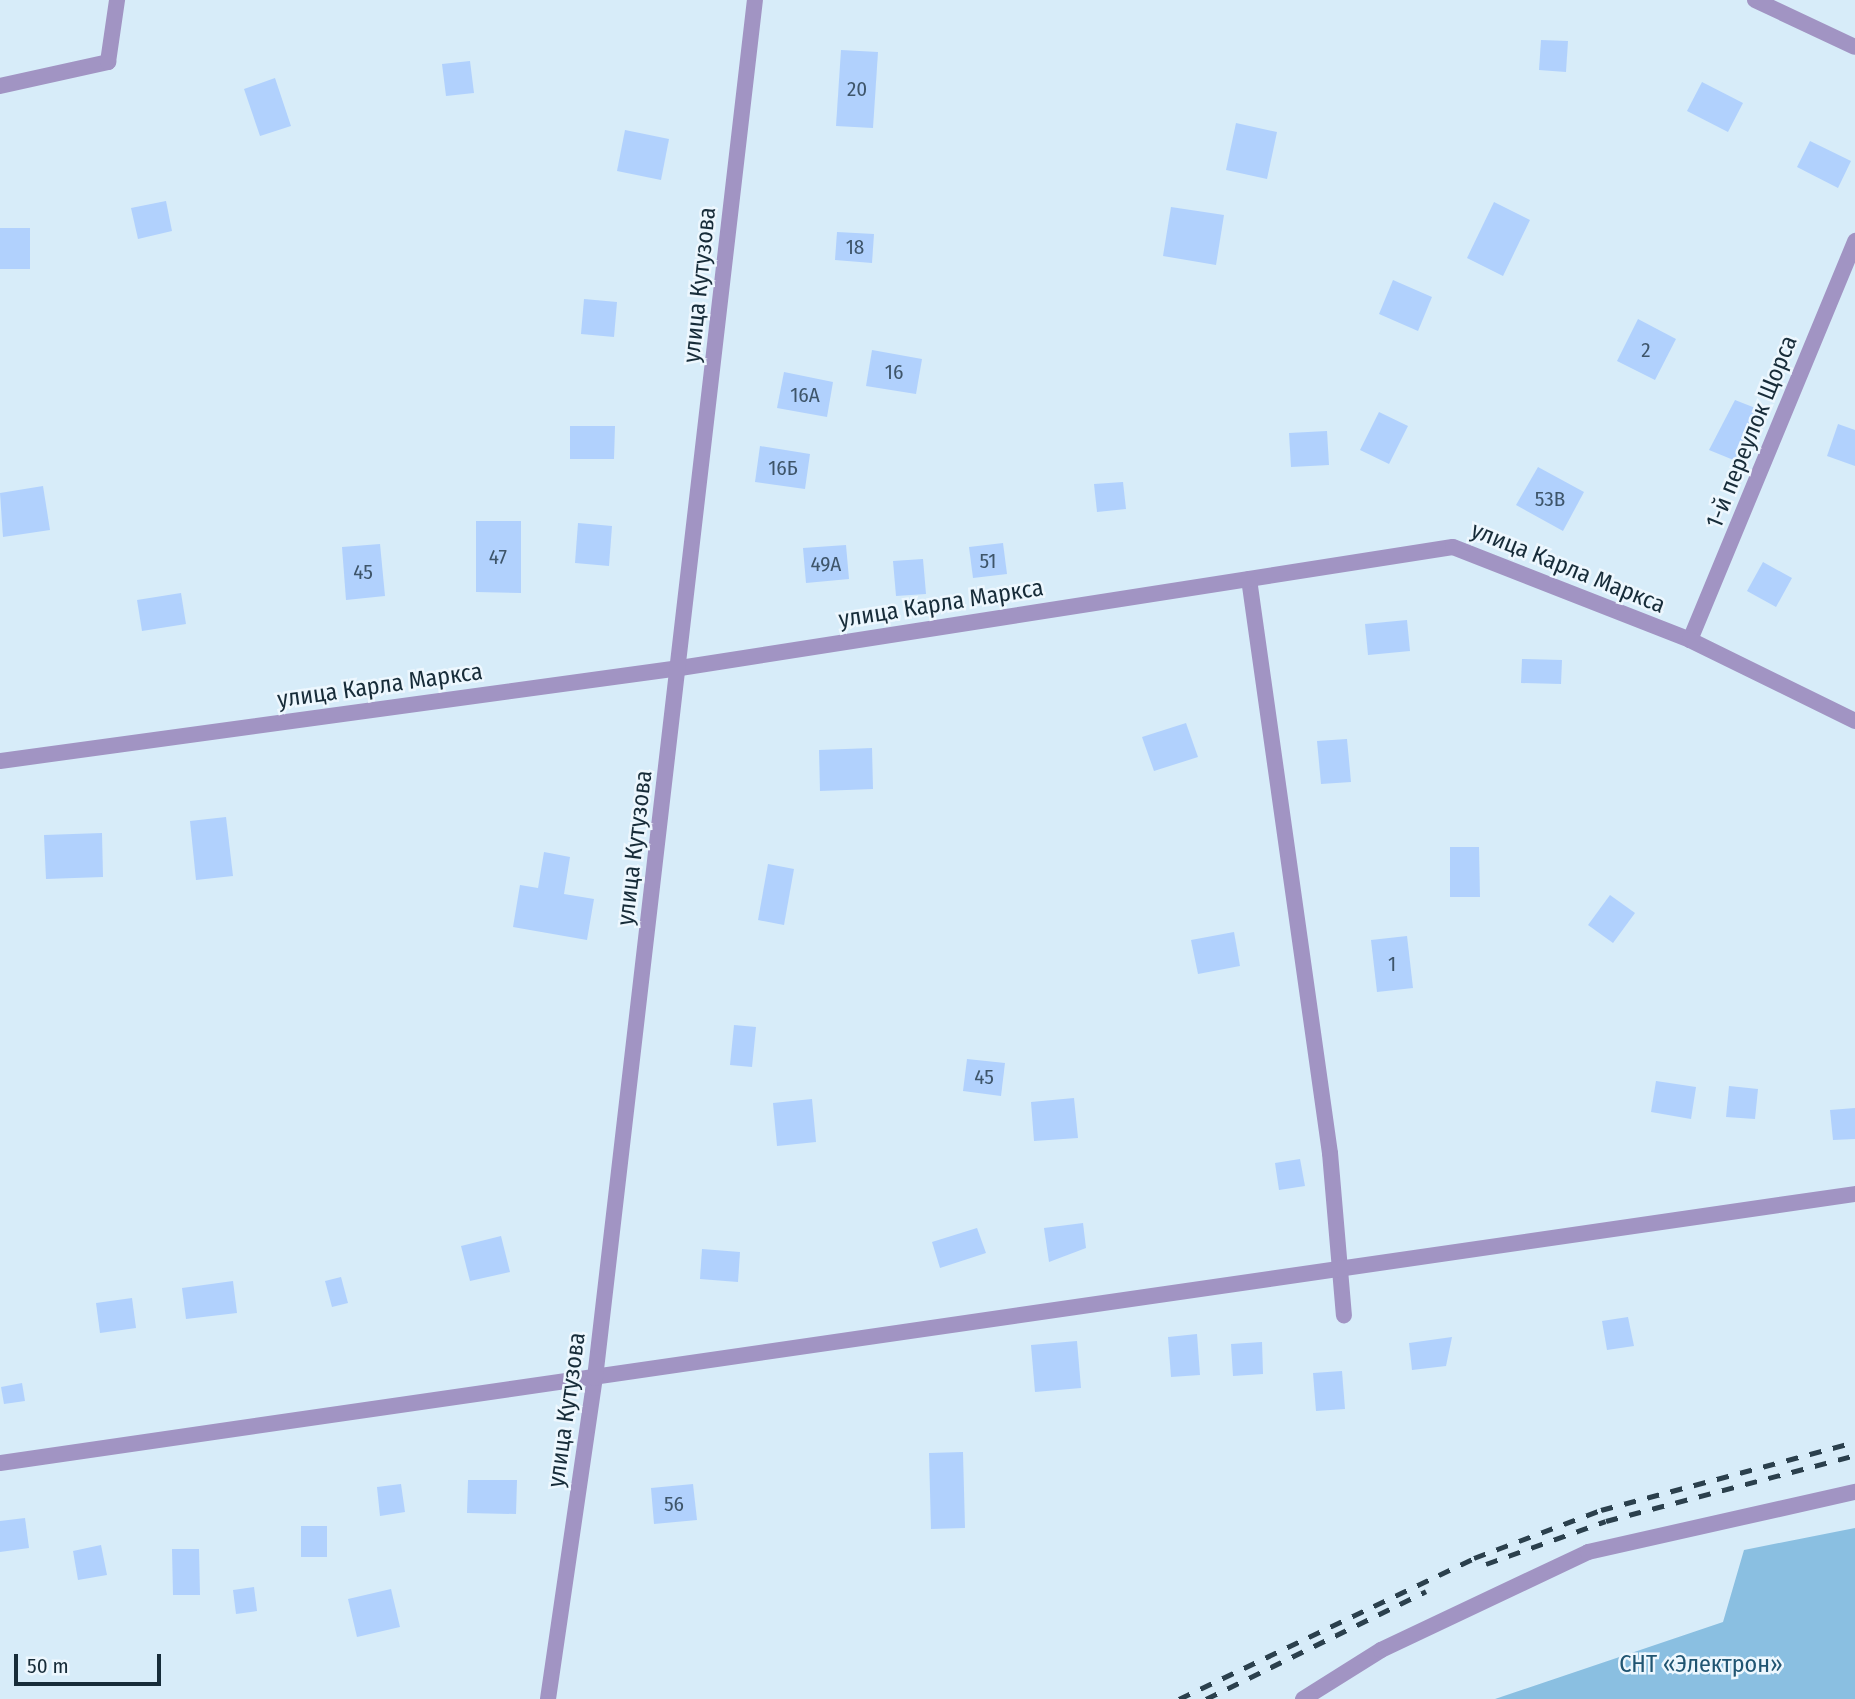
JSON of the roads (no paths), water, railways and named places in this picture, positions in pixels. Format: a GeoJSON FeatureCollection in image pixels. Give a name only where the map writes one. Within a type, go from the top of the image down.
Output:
{"type":"FeatureCollection","features":[{"type":"Feature","properties":{"kind":"street"},"geometry":{"type":"LineString","coordinates":[[0,86],[108,62],[117,0]]}},
{"type":"Feature","properties":{"kind":"street","name":"улица Кутузова"},"geometry":{"type":"LineString","coordinates":[[548,1699],[595,1378],[680,668],[755,0]]}},
{"type":"Feature","properties":{"kind":"street"},"geometry":{"type":"LineString","coordinates":[[1755,0],[1855,47]]}},
{"type":"Feature","properties":{"kind":"street","name":"1-й переулок Щорса"},"geometry":{"type":"LineString","coordinates":[[1690,640],[1855,241]]}},
{"type":"Feature","properties":{"kind":"street","name":"улица Карла Маркса"},"geometry":{"type":"LineString","coordinates":[[0,761],[680,668],[1454,547],[1690,640],[1855,721]]}},
{"type":"Feature","properties":{"kind":"street"},"geometry":{"type":"LineString","coordinates":[[1249,579],[1330,1153],[1344,1315]]}},
{"type":"Feature","properties":{"kind":"street"},"geometry":{"type":"LineString","coordinates":[[0,1463],[595,1378],[1340,1266],[1855,1194]]}},
{"type":"Feature","properties":{"kind":"street"},"geometry":{"type":"LineString","coordinates":[[1303,1699],[1381,1650],[1588,1552],[1855,1492]]}},
{"type":"Feature","properties":{"kind":"railway"},"geometry":{"type":"LineString","coordinates":[[1179,1699],[1474,1558],[1601,1510],[1855,1442]]}},
{"type":"Feature","properties":{"kind":"railway"},"geometry":{"type":"LineString","coordinates":[[1486,1564],[1606,1521],[1855,1455]]}},
{"type":"Feature","properties":{"kind":"railway"},"geometry":{"type":"LineString","coordinates":[[1206,1699],[1426,1591]]}},
{"type":"Feature","properties":{"kind":"park label","name":"СНТ «Электрон»"},"geometry":{"type":"Point","coordinates":[1701,1665]}}]}
